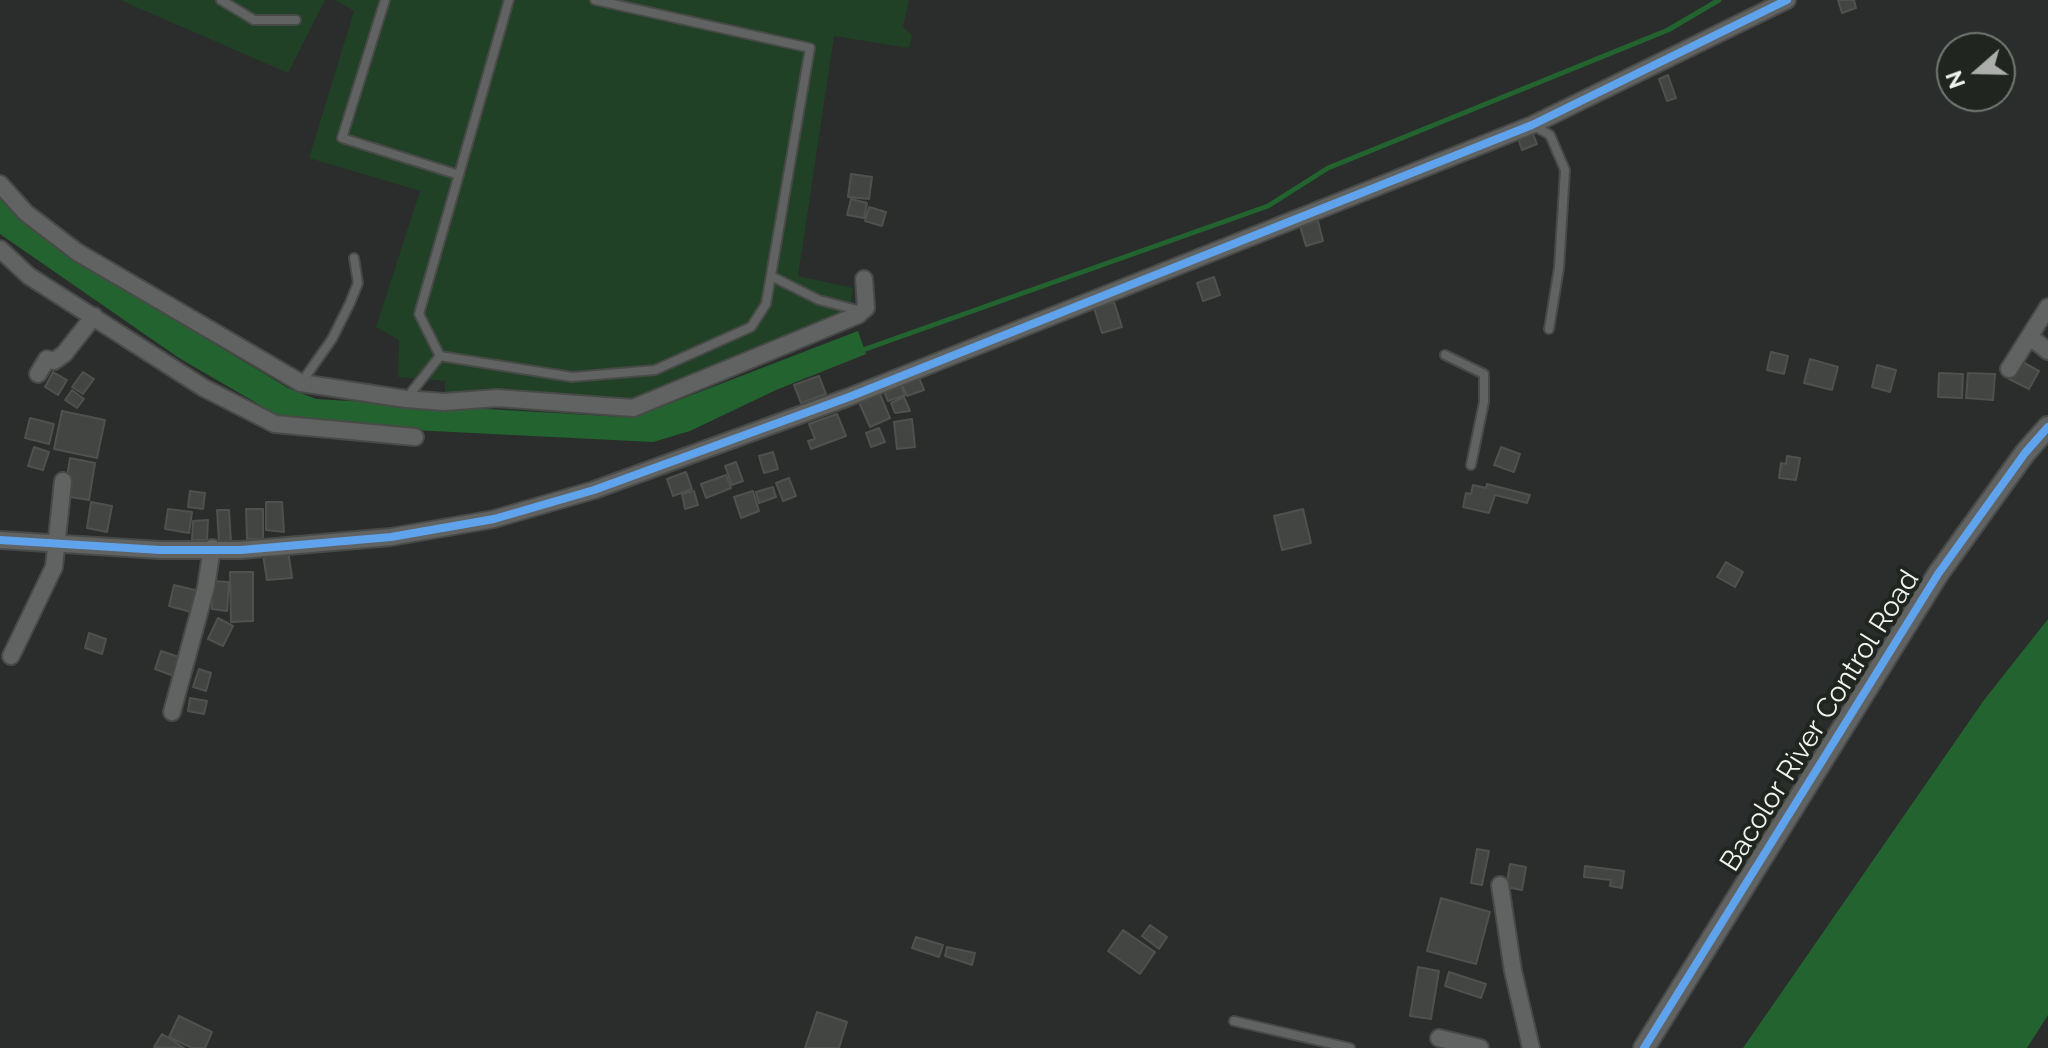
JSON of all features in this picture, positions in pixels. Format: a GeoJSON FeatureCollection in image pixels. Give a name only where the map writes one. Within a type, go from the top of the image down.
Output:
{"type":"FeatureCollection","features":[{"type":"Feature","properties":{"kind":"street"},"geometry":{"type":"LineString","coordinates":[[0,540],[160,550],[241,550],[391,537],[494,519],[594,490],[849,397],[1532,125],[1787,0]]}},
{"type":"Feature","properties":{"kind":"street"},"geometry":{"type":"LineString","coordinates":[[0,184],[26,213],[77,252],[301,383],[406,399],[444,402],[497,398],[633,408],[723,374],[862,312],[866,308],[864,279]]}},
{"type":"Feature","properties":{"kind":"street"},"geometry":{"type":"LineString","coordinates":[[0,249],[29,276],[204,388],[275,424],[415,437]]}},
{"type":"Feature","properties":{"kind":"street"},"geometry":{"type":"LineString","coordinates":[[2009,369],[2048,307]]}},
{"type":"Feature","properties":{"kind":"street"},"geometry":{"type":"LineString","coordinates":[[38,374],[47,359],[54,361],[64,354],[94,316]]}},
{"type":"Feature","properties":{"kind":"street"},"geometry":{"type":"LineString","coordinates":[[2030,337],[2048,351]]}},
{"type":"Feature","properties":{"kind":"street","name":"Bacolor River Control Road"},"geometry":{"type":"LineString","coordinates":[[1644,1048],[1938,574],[2025,453],[2048,427]]}},
{"type":"Feature","properties":{"kind":"street"},"geometry":{"type":"LineString","coordinates":[[11,656],[50,580],[59,542],[63,481]]}},
{"type":"Feature","properties":{"kind":"street"},"geometry":{"type":"LineString","coordinates":[[172,712],[206,587],[212,548]]}},
{"type":"Feature","properties":{"kind":"street"},"geometry":{"type":"LineString","coordinates":[[1500,885],[1513,971],[1531,1048]]}},
{"type":"Feature","properties":{"kind":"street"},"geometry":{"type":"LineString","coordinates":[[1439,1038],[1480,1048]]}},
{"type":"Feature","properties":{"kind":"lane"},"geometry":{"type":"LineString","coordinates":[[221,0],[254,20],[296,20]]}},
{"type":"Feature","properties":{"kind":"lane"},"geometry":{"type":"LineString","coordinates":[[385,0],[342,138],[459,175]]}},
{"type":"Feature","properties":{"kind":"lane"},"geometry":{"type":"LineString","coordinates":[[440,356],[419,314],[509,0]]}},
{"type":"Feature","properties":{"kind":"lane"},"geometry":{"type":"LineString","coordinates":[[440,356],[572,377],[655,370],[751,327],[766,304],[810,48],[595,0]]}},
{"type":"Feature","properties":{"kind":"lane"},"geometry":{"type":"LineString","coordinates":[[1532,125],[1550,135],[1565,170],[1559,268],[1549,329]]}},
{"type":"Feature","properties":{"kind":"lane"},"geometry":{"type":"LineString","coordinates":[[301,383],[332,339],[350,303],[358,283],[354,258]]}},
{"type":"Feature","properties":{"kind":"lane"},"geometry":{"type":"LineString","coordinates":[[771,276],[819,300],[862,312]]}},
{"type":"Feature","properties":{"kind":"lane"},"geometry":{"type":"LineString","coordinates":[[1445,355],[1484,374],[1484,402],[1471,465]]}},
{"type":"Feature","properties":{"kind":"lane"},"geometry":{"type":"LineString","coordinates":[[406,399],[440,356]]}},
{"type":"Feature","properties":{"kind":"lane"},"geometry":{"type":"LineString","coordinates":[[1234,1021],[1350,1048]]}},
{"type":"Feature","properties":{"kind":"shaded area"},"geometry":{"type":"Polygon","coordinates":[[[120,0],[325,0],[288,73],[120,0]]]}},
{"type":"Feature","properties":{"kind":"shaded area"},"geometry":{"type":"Polygon","coordinates":[[[335,0],[909,0],[903,27],[912,35],[909,48],[834,36],[798,276],[853,288],[849,313],[677,388],[625,402],[445,392],[445,381],[398,377],[399,340],[376,327],[420,191],[309,158],[354,11],[335,0]]]}},
{"type":"Feature","properties":{"kind":"shaded area"},"geometry":{"type":"Polygon","coordinates":[[[0,193],[68,251],[130,293],[288,388],[316,399],[624,417],[658,408],[858,331],[866,354],[776,390],[690,431],[653,442],[392,429],[284,419],[179,358],[0,234],[0,193]]]}},
{"type":"Feature","properties":{"kind":"shaded area"},"geometry":{"type":"Polygon","coordinates":[[[2048,619],[2048,1015],[2027,1048],[1743,1048],[1984,700],[2048,619]]]}},
{"type":"Feature","properties":{"kind":"building"},"geometry":{"type":"Polygon","coordinates":[[[1838,0],[1854,0],[1856,8],[1842,13],[1838,0]]]}},
{"type":"Feature","properties":{"kind":"building"},"geometry":{"type":"Polygon","coordinates":[[[1668,75],[1676,98],[1667,101],[1659,79],[1668,75]]]}},
{"type":"Feature","properties":{"kind":"building"},"geometry":{"type":"Polygon","coordinates":[[[1531,129],[1537,144],[1522,150],[1517,135],[1531,129]]]}},
{"type":"Feature","properties":{"kind":"building"},"geometry":{"type":"Polygon","coordinates":[[[851,174],[872,177],[869,199],[848,197],[851,174]]]}},
{"type":"Feature","properties":{"kind":"building"},"geometry":{"type":"Polygon","coordinates":[[[851,199],[867,203],[864,218],[847,215],[851,199]]]}},
{"type":"Feature","properties":{"kind":"building"},"geometry":{"type":"Polygon","coordinates":[[[869,207],[886,212],[882,226],[865,221],[869,207]]]}},
{"type":"Feature","properties":{"kind":"building"},"geometry":{"type":"Polygon","coordinates":[[[1318,221],[1323,241],[1306,246],[1300,226],[1318,221]]]}},
{"type":"Feature","properties":{"kind":"building"},"geometry":{"type":"Polygon","coordinates":[[[1214,277],[1220,295],[1203,301],[1197,283],[1214,277]]]}},
{"type":"Feature","properties":{"kind":"building"},"geometry":{"type":"Polygon","coordinates":[[[1114,302],[1122,327],[1102,333],[1094,308],[1114,302]]]}},
{"type":"Feature","properties":{"kind":"building"},"geometry":{"type":"Polygon","coordinates":[[[1771,352],[1788,356],[1784,374],[1767,370],[1771,352]]]}},
{"type":"Feature","properties":{"kind":"building"},"geometry":{"type":"Polygon","coordinates":[[[1810,359],[1838,367],[1832,390],[1804,383],[1810,359]]]}},
{"type":"Feature","properties":{"kind":"building"},"geometry":{"type":"Polygon","coordinates":[[[2019,360],[2039,371],[2029,389],[2009,379],[2019,360]]]}},
{"type":"Feature","properties":{"kind":"building"},"geometry":{"type":"Polygon","coordinates":[[[1877,365],[1896,370],[1890,392],[1872,387],[1877,365]]]}},
{"type":"Feature","properties":{"kind":"building"},"geometry":{"type":"Polygon","coordinates":[[[53,372],[67,380],[58,395],[45,387],[53,372]]]}},
{"type":"Feature","properties":{"kind":"building"},"geometry":{"type":"Polygon","coordinates":[[[83,372],[94,379],[83,394],[72,387],[83,372]]]}},
{"type":"Feature","properties":{"kind":"building"},"geometry":{"type":"Polygon","coordinates":[[[1939,373],[1963,374],[1962,398],[1938,397],[1939,373]]]}},
{"type":"Feature","properties":{"kind":"building"},"geometry":{"type":"Polygon","coordinates":[[[1968,373],[1995,374],[1993,400],[1966,398],[1968,373]]]}},
{"type":"Feature","properties":{"kind":"building"},"geometry":{"type":"Polygon","coordinates":[[[918,375],[924,390],[907,396],[901,381],[918,375]]]}},
{"type":"Feature","properties":{"kind":"building"},"geometry":{"type":"Polygon","coordinates":[[[819,376],[826,394],[801,403],[794,385],[819,376]]]}},
{"type":"Feature","properties":{"kind":"building"},"geometry":{"type":"Polygon","coordinates":[[[899,381],[905,395],[888,401],[882,387],[899,381]]]}},
{"type":"Feature","properties":{"kind":"building"},"geometry":{"type":"Polygon","coordinates":[[[72,390],[84,399],[77,408],[65,400],[72,390]]]}},
{"type":"Feature","properties":{"kind":"building"},"geometry":{"type":"Polygon","coordinates":[[[879,392],[890,418],[870,427],[858,400],[879,392]]]}},
{"type":"Feature","properties":{"kind":"building"},"geometry":{"type":"Polygon","coordinates":[[[904,397],[910,411],[895,413],[891,403],[904,397]]]}},
{"type":"Feature","properties":{"kind":"building"},"geometry":{"type":"Polygon","coordinates":[[[62,411],[105,420],[97,458],[54,449],[62,411]]]}},
{"type":"Feature","properties":{"kind":"building"},"geometry":{"type":"Polygon","coordinates":[[[837,414],[846,436],[811,449],[808,441],[815,439],[809,424],[837,414]]]}},
{"type":"Feature","properties":{"kind":"building"},"geometry":{"type":"Polygon","coordinates":[[[30,418],[54,424],[49,444],[25,438],[30,418]]]}},
{"type":"Feature","properties":{"kind":"building"},"geometry":{"type":"Polygon","coordinates":[[[912,419],[915,447],[897,449],[894,422],[912,419]]]}},
{"type":"Feature","properties":{"kind":"building"},"geometry":{"type":"Polygon","coordinates":[[[879,428],[885,442],[871,447],[866,433],[879,428]]]}},
{"type":"Feature","properties":{"kind":"building"},"geometry":{"type":"Polygon","coordinates":[[[34,447],[49,452],[43,470],[28,466],[34,447]]]}},
{"type":"Feature","properties":{"kind":"building"},"geometry":{"type":"Polygon","coordinates":[[[1501,447],[1520,454],[1514,472],[1494,465],[1501,447]]]}},
{"type":"Feature","properties":{"kind":"building"},"geometry":{"type":"Polygon","coordinates":[[[773,452],[778,469],[764,473],[759,456],[773,452]]]}},
{"type":"Feature","properties":{"kind":"building"},"geometry":{"type":"Polygon","coordinates":[[[1787,456],[1800,458],[1796,480],[1779,478],[1781,463],[1786,464],[1787,456]]]}},
{"type":"Feature","properties":{"kind":"building"},"geometry":{"type":"Polygon","coordinates":[[[70,458],[95,463],[89,500],[64,496],[70,458]]]}},
{"type":"Feature","properties":{"kind":"building"},"geometry":{"type":"Polygon","coordinates":[[[736,462],[743,481],[732,485],[725,466],[736,462]]]}},
{"type":"Feature","properties":{"kind":"building"},"geometry":{"type":"Polygon","coordinates":[[[686,472],[692,489],[673,496],[667,479],[686,472]]]}},
{"type":"Feature","properties":{"kind":"building"},"geometry":{"type":"Polygon","coordinates":[[[726,475],[731,488],[706,498],[701,484],[726,475]]]}},
{"type":"Feature","properties":{"kind":"building"},"geometry":{"type":"Polygon","coordinates":[[[789,478],[796,496],[783,501],[776,483],[789,478]]]}},
{"type":"Feature","properties":{"kind":"building"},"geometry":{"type":"Polygon","coordinates":[[[1487,484],[1530,495],[1527,503],[1495,495],[1489,513],[1463,507],[1466,493],[1471,494],[1473,485],[1486,488],[1487,484]]]}},
{"type":"Feature","properties":{"kind":"building"},"geometry":{"type":"Polygon","coordinates":[[[773,487],[776,497],[759,503],[756,492],[773,487]]]}},
{"type":"Feature","properties":{"kind":"building"},"geometry":{"type":"Polygon","coordinates":[[[190,491],[205,493],[203,509],[188,507],[190,491]]]}},
{"type":"Feature","properties":{"kind":"building"},"geometry":{"type":"Polygon","coordinates":[[[694,491],[698,505],[685,509],[682,494],[694,491]]]}},
{"type":"Feature","properties":{"kind":"building"},"geometry":{"type":"Polygon","coordinates":[[[753,491],[759,511],[741,518],[734,497],[753,491]]]}},
{"type":"Feature","properties":{"kind":"building"},"geometry":{"type":"Polygon","coordinates":[[[91,502],[112,506],[107,532],[87,528],[91,502]]]}},
{"type":"Feature","properties":{"kind":"building"},"geometry":{"type":"Polygon","coordinates":[[[266,502],[282,502],[284,532],[266,530],[266,502]]]}},
{"type":"Feature","properties":{"kind":"building"},"geometry":{"type":"Polygon","coordinates":[[[168,509],[192,512],[189,533],[165,529],[168,509]]]}},
{"type":"Feature","properties":{"kind":"building"},"geometry":{"type":"Polygon","coordinates":[[[246,509],[263,509],[263,539],[247,539],[246,509]]]}},
{"type":"Feature","properties":{"kind":"building"},"geometry":{"type":"Polygon","coordinates":[[[1303,509],[1311,543],[1282,550],[1274,516],[1303,509]]]}},
{"type":"Feature","properties":{"kind":"building"},"geometry":{"type":"Polygon","coordinates":[[[217,510],[229,510],[231,542],[219,542],[217,510]]]}},
{"type":"Feature","properties":{"kind":"building"},"geometry":{"type":"Polygon","coordinates":[[[208,520],[207,540],[192,540],[193,521],[208,520]]]}},
{"type":"Feature","properties":{"kind":"building"},"geometry":{"type":"Polygon","coordinates":[[[288,550],[292,578],[267,580],[263,554],[288,550]]]}},
{"type":"Feature","properties":{"kind":"building"},"geometry":{"type":"Polygon","coordinates":[[[1726,562],[1743,572],[1735,587],[1717,577],[1726,562]]]}},
{"type":"Feature","properties":{"kind":"building"},"geometry":{"type":"Polygon","coordinates":[[[230,572],[253,572],[253,621],[231,622],[230,572]]]}},
{"type":"Feature","properties":{"kind":"building"},"geometry":{"type":"Polygon","coordinates":[[[213,581],[229,582],[227,611],[212,609],[213,581]]]}},
{"type":"Feature","properties":{"kind":"building"},"geometry":{"type":"Polygon","coordinates":[[[174,585],[203,592],[198,614],[169,606],[174,585]]]}},
{"type":"Feature","properties":{"kind":"building"},"geometry":{"type":"Polygon","coordinates":[[[218,618],[233,626],[223,646],[208,639],[218,618]]]}},
{"type":"Feature","properties":{"kind":"building"},"geometry":{"type":"Polygon","coordinates":[[[89,633],[106,639],[102,654],[85,648],[89,633]]]}},
{"type":"Feature","properties":{"kind":"building"},"geometry":{"type":"Polygon","coordinates":[[[161,651],[185,659],[179,678],[155,669],[161,651]]]}},
{"type":"Feature","properties":{"kind":"building"},"geometry":{"type":"Polygon","coordinates":[[[199,669],[211,673],[206,691],[193,687],[199,669]]]}},
{"type":"Feature","properties":{"kind":"building"},"geometry":{"type":"Polygon","coordinates":[[[190,698],[207,701],[204,714],[188,711],[190,698]]]}},
{"type":"Feature","properties":{"kind":"building"},"geometry":{"type":"Polygon","coordinates":[[[1477,849],[1489,851],[1482,885],[1471,883],[1477,849]]]}},
{"type":"Feature","properties":{"kind":"building"},"geometry":{"type":"Polygon","coordinates":[[[1510,864],[1526,867],[1522,890],[1506,887],[1510,864]]]}},
{"type":"Feature","properties":{"kind":"building"},"geometry":{"type":"Polygon","coordinates":[[[1585,866],[1624,871],[1622,888],[1610,886],[1611,880],[1584,877],[1585,866]]]}},
{"type":"Feature","properties":{"kind":"building"},"geometry":{"type":"Polygon","coordinates":[[[1441,898],[1490,912],[1476,964],[1427,951],[1441,898]]]}},
{"type":"Feature","properties":{"kind":"building"},"geometry":{"type":"Polygon","coordinates":[[[1150,925],[1167,937],[1159,949],[1142,936],[1150,925]]]}},
{"type":"Feature","properties":{"kind":"building"},"geometry":{"type":"Polygon","coordinates":[[[1123,930],[1155,952],[1140,974],[1108,951],[1123,930]]]}},
{"type":"Feature","properties":{"kind":"building"},"geometry":{"type":"Polygon","coordinates":[[[916,937],[943,945],[939,957],[912,948],[916,937]]]}},
{"type":"Feature","properties":{"kind":"building"},"geometry":{"type":"Polygon","coordinates":[[[947,947],[975,953],[972,965],[945,956],[947,947]]]}},
{"type":"Feature","properties":{"kind":"building"},"geometry":{"type":"Polygon","coordinates":[[[1418,967],[1439,971],[1431,1019],[1410,1016],[1418,967]]]}},
{"type":"Feature","properties":{"kind":"building"},"geometry":{"type":"Polygon","coordinates":[[[1449,972],[1486,984],[1481,998],[1445,986],[1449,972]]]}},
{"type":"Feature","properties":{"kind":"building"},"geometry":{"type":"Polygon","coordinates":[[[817,1012],[847,1022],[839,1048],[805,1048],[817,1012]]]}},
{"type":"Feature","properties":{"kind":"building"},"geometry":{"type":"Polygon","coordinates":[[[179,1016],[212,1032],[205,1048],[192,1048],[169,1037],[179,1016]]]}},
{"type":"Feature","properties":{"kind":"building"},"geometry":{"type":"Polygon","coordinates":[[[162,1034],[169,1038],[184,1048],[154,1047],[162,1034]]]}},
{"type":"Feature","properties":{"kind":"waterway"},"geometry":{"type":"LineString","coordinates":[[860,351],[1268,206],[1328,168],[1668,30],[1719,0]]}},
{"type":"Feature","properties":{"kind":"cycle path"},"geometry":{"type":"LineString","coordinates":[[0,540],[160,550],[241,550],[391,537],[494,519],[594,490],[849,397],[1532,125],[1787,0]]}},
{"type":"Feature","properties":{"kind":"cycle path"},"geometry":{"type":"LineString","coordinates":[[1644,1048],[1938,574],[2025,453],[2048,427]]}}]}
